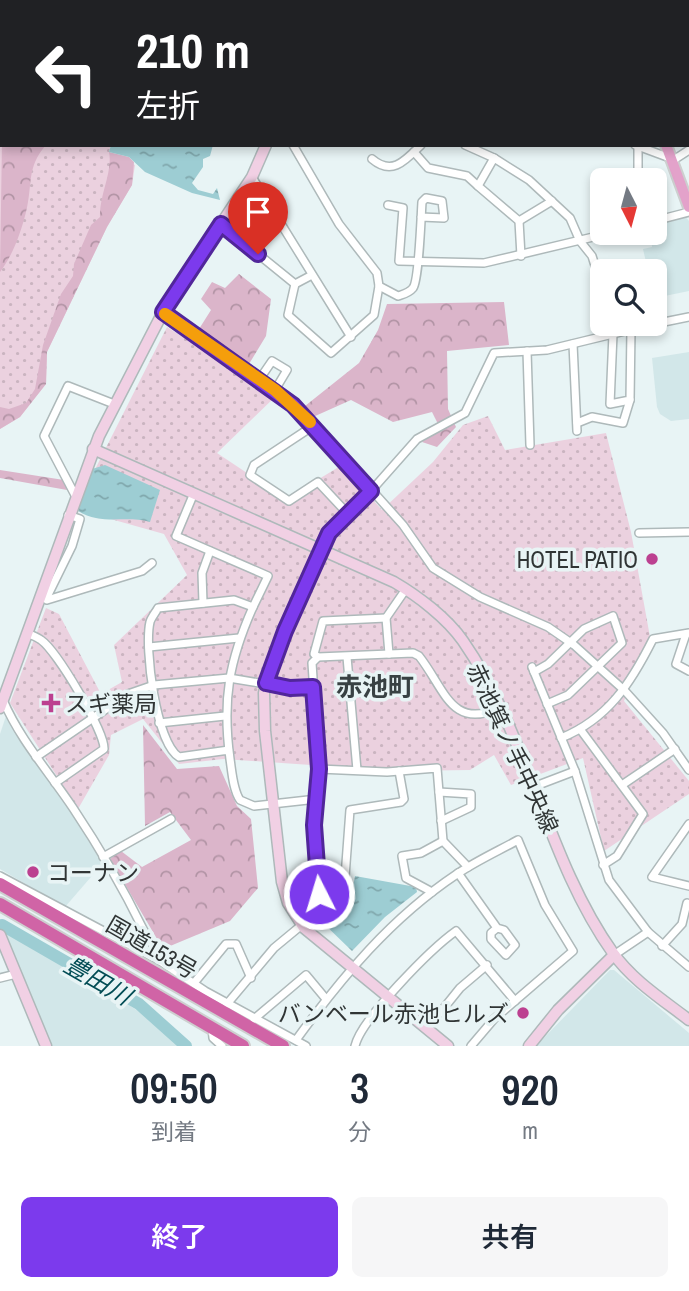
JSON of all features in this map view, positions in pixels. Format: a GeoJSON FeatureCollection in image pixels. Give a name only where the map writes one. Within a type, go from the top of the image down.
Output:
{"type":"FeatureCollection","features":[{"type":"Feature","properties":{"kind":"highway","name":"国道153号"},"geometry":{"type":"LineString","coordinates":[[0,884],[125,956],[252,1021],[283,1046]]}},
{"type":"Feature","properties":{"kind":"highway","name":"国道153号"},"geometry":{"type":"LineString","coordinates":[[0,904],[243,1046]]}},
{"type":"Feature","properties":{"kind":"highway"},"geometry":{"type":"LineString","coordinates":[[184,1011],[197,992]]}},
{"type":"Feature","properties":{"kind":"main road"},"geometry":{"type":"LineString","coordinates":[[667,147],[689,209]]}},
{"type":"Feature","properties":{"kind":"street"},"geometry":{"type":"LineString","coordinates":[[160,961],[159,949],[147,936],[103,857],[1,704],[27,633],[43,599],[75,495],[114,404],[163,312],[252,177],[265,147]]}},
{"type":"Feature","properties":{"kind":"street"},"geometry":{"type":"LineString","coordinates":[[294,147],[339,224],[377,273],[379,286],[374,315],[331,353],[288,315],[295,284],[312,275]]}},
{"type":"Feature","properties":{"kind":"street"},"geometry":{"type":"LineString","coordinates":[[372,159],[386,168],[393,168],[419,147]]}},
{"type":"Feature","properties":{"kind":"street"},"geometry":{"type":"LineString","coordinates":[[469,147],[494,158],[529,180],[570,218],[580,241],[593,259]]}},
{"type":"Feature","properties":{"kind":"street"},"geometry":{"type":"LineString","coordinates":[[637,147],[638,168]]}},
{"type":"Feature","properties":{"kind":"street"},"geometry":{"type":"LineString","coordinates":[[640,147],[672,160],[689,150]]}},
{"type":"Feature","properties":{"kind":"street"},"geometry":{"type":"LineString","coordinates":[[414,152],[428,168],[467,176],[519,221],[521,256]]}},
{"type":"Feature","properties":{"kind":"street"},"geometry":{"type":"LineString","coordinates":[[478,186],[494,158]]}},
{"type":"Feature","properties":{"kind":"street"},"geometry":{"type":"LineString","coordinates":[[252,177],[351,337]]}},
{"type":"Feature","properties":{"kind":"street"},"geometry":{"type":"LineString","coordinates":[[519,221],[552,201]]}},
{"type":"Feature","properties":{"kind":"street"},"geometry":{"type":"LineString","coordinates":[[388,205],[403,208],[398,261],[484,263],[590,238]]}},
{"type":"Feature","properties":{"kind":"street"},"geometry":{"type":"LineString","coordinates":[[667,217],[689,209]]}},
{"type":"Feature","properties":{"kind":"street"},"geometry":{"type":"LineString","coordinates":[[379,286],[398,296],[411,291],[415,284],[421,217]]}},
{"type":"Feature","properties":{"kind":"street"},"geometry":{"type":"LineString","coordinates":[[221,224],[295,284]]}},
{"type":"Feature","properties":{"kind":"street"},"geometry":{"type":"LineString","coordinates":[[163,312],[275,390],[313,426],[402,525],[433,568],[480,597],[548,627],[570,642],[625,691],[688,764]]}},
{"type":"Feature","properties":{"kind":"street"},"geometry":{"type":"LineString","coordinates":[[667,321],[689,317]]}},
{"type":"Feature","properties":{"kind":"street"},"geometry":{"type":"LineString","coordinates":[[448,1046],[301,924],[282,882],[263,707],[266,683],[285,631],[329,533],[417,439],[466,413],[494,354],[573,344],[605,336]]}},
{"type":"Feature","properties":{"kind":"street"},"geometry":{"type":"LineString","coordinates":[[613,336],[610,404],[630,400]]}},
{"type":"Feature","properties":{"kind":"street"},"geometry":{"type":"LineString","coordinates":[[573,344],[577,427],[597,418],[624,424],[630,400],[631,336]]}},
{"type":"Feature","properties":{"kind":"street"},"geometry":{"type":"LineString","coordinates":[[527,351],[530,445]]}},
{"type":"Feature","properties":{"kind":"street"},"geometry":{"type":"LineString","coordinates":[[260,380],[272,361],[287,370],[275,390]]}},
{"type":"Feature","properties":{"kind":"street"},"geometry":{"type":"LineString","coordinates":[[75,495],[44,436],[68,386],[114,404]]}},
{"type":"Feature","properties":{"kind":"street"},"geometry":{"type":"LineString","coordinates":[[313,426],[254,465],[250,475],[289,501],[318,482],[347,513]]}},
{"type":"Feature","properties":{"kind":"street","name":"赤池箕ノ手中央線"},"geometry":{"type":"LineString","coordinates":[[93,449],[323,548],[406,589],[462,640],[499,708],[585,909],[614,955],[646,987],[689,1020]]}},
{"type":"Feature","properties":{"kind":"street"},"geometry":{"type":"LineString","coordinates":[[194,493],[176,536],[268,576],[239,638],[229,678],[225,716],[240,800],[249,806],[317,799]]}},
{"type":"Feature","properties":{"kind":"street"},"geometry":{"type":"LineString","coordinates":[[639,533],[689,532]]}},
{"type":"Feature","properties":{"kind":"street"},"geometry":{"type":"LineString","coordinates":[[203,603],[202,573],[210,551]]}},
{"type":"Feature","properties":{"kind":"street"},"geometry":{"type":"LineString","coordinates":[[43,599],[142,571],[152,563]]}},
{"type":"Feature","properties":{"kind":"street"},"geometry":{"type":"LineString","coordinates":[[389,654],[386,618],[406,589]]}},
{"type":"Feature","properties":{"kind":"street"},"geometry":{"type":"LineString","coordinates":[[229,750],[179,757],[174,754],[159,723],[149,648],[150,622],[158,608],[234,600],[253,607]]}},
{"type":"Feature","properties":{"kind":"street"},"geometry":{"type":"LineString","coordinates":[[547,704],[568,695],[622,643],[613,616],[584,629],[548,664],[533,670],[547,704],[561,738],[575,771],[603,865],[620,897],[648,932],[689,967]]}},
{"type":"Feature","properties":{"kind":"street"},"geometry":{"type":"LineString","coordinates":[[318,657],[314,654],[323,621],[386,618]]}},
{"type":"Feature","properties":{"kind":"street"},"geometry":{"type":"LineString","coordinates":[[27,633],[48,648],[103,734],[104,749],[55,783]]}},
{"type":"Feature","properties":{"kind":"street"},"geometry":{"type":"LineString","coordinates":[[561,738],[580,729],[625,691],[653,639],[687,634],[676,664],[689,671]]}},
{"type":"Feature","properties":{"kind":"street"},"geometry":{"type":"LineString","coordinates":[[149,648],[239,638]]}},
{"type":"Feature","properties":{"kind":"street"},"geometry":{"type":"LineString","coordinates":[[323,905],[319,894],[315,853],[319,769],[312,663],[318,657],[389,654],[419,656],[452,704],[463,713],[472,716],[499,708]]}},
{"type":"Feature","properties":{"kind":"street"},"geometry":{"type":"LineString","coordinates":[[346,657],[357,770]]}},
{"type":"Feature","properties":{"kind":"street"},"geometry":{"type":"LineString","coordinates":[[36,757],[128,694],[154,685],[229,678],[290,688],[313,687]]}},
{"type":"Feature","properties":{"kind":"street"},"geometry":{"type":"LineString","coordinates":[[159,723],[225,716]]}},
{"type":"Feature","properties":{"kind":"street"},"geometry":{"type":"LineString","coordinates":[[580,729],[643,815],[617,856],[603,865]]}},
{"type":"Feature","properties":{"kind":"street"},"geometry":{"type":"LineString","coordinates":[[622,785],[675,749]]}},
{"type":"Feature","properties":{"kind":"street"},"geometry":{"type":"LineString","coordinates":[[319,769],[399,771],[437,768],[443,841],[468,867]]}},
{"type":"Feature","properties":{"kind":"street"},"geometry":{"type":"LineString","coordinates":[[227,1004],[274,948],[344,890],[350,810],[401,802],[404,799],[399,771]]}},
{"type":"Feature","properties":{"kind":"street"},"geometry":{"type":"LineString","coordinates":[[533,787],[575,771]]}},
{"type":"Feature","properties":{"kind":"street"},"geometry":{"type":"LineString","coordinates":[[439,792],[471,794],[471,807],[441,821]]}},
{"type":"Feature","properties":{"kind":"street"},"geometry":{"type":"LineString","coordinates":[[103,857],[171,819]]}},
{"type":"Feature","properties":{"kind":"street"},"geometry":{"type":"LineString","coordinates":[[689,824],[652,877],[689,886]]}},
{"type":"Feature","properties":{"kind":"street"},"geometry":{"type":"LineString","coordinates":[[296,1040],[326,999],[384,931],[458,873],[518,840],[545,905],[573,948],[559,965],[489,1024],[471,1046]]}},
{"type":"Feature","properties":{"kind":"street"},"geometry":{"type":"LineString","coordinates":[[432,892],[406,878],[402,856],[421,853],[443,841]]}},
{"type":"Feature","properties":{"kind":"street"},"geometry":{"type":"LineString","coordinates":[[458,873],[497,928]]}},
{"type":"Feature","properties":{"kind":"street"},"geometry":{"type":"LineString","coordinates":[[0,876],[160,961],[197,992],[227,1004],[252,1021],[306,1046]]}},
{"type":"Feature","properties":{"kind":"street"},"geometry":{"type":"LineString","coordinates":[[663,946],[682,924],[687,903]]}},
{"type":"Feature","properties":{"kind":"street"},"geometry":{"type":"LineString","coordinates":[[355,1046],[419,962],[456,931],[487,964],[514,1002]]}},
{"type":"Feature","properties":{"kind":"street"},"geometry":{"type":"LineString","coordinates":[[529,1046],[558,1010],[614,955],[648,932]]}},
{"type":"Feature","properties":{"kind":"street"},"geometry":{"type":"LineString","coordinates":[[0,935],[46,1046]]}},
{"type":"Feature","properties":{"kind":"street"},"geometry":{"type":"LineString","coordinates":[[122,942],[125,956]]}},
{"type":"Feature","properties":{"kind":"street"},"geometry":{"type":"LineString","coordinates":[[197,992],[226,944],[236,944],[251,978]]}},
{"type":"Feature","properties":{"kind":"street"},"geometry":{"type":"LineString","coordinates":[[427,1029],[460,988],[487,964]]}},
{"type":"Feature","properties":{"kind":"street"},"geometry":{"type":"LineString","coordinates":[[0,978],[16,974]]}},
{"type":"Feature","properties":{"kind":"street"},"geometry":{"type":"LineString","coordinates":[[252,1021],[306,975],[326,999]]}},
{"type":"Feature","properties":{"kind":"street"},"geometry":{"type":"LineString","coordinates":[[212,1028],[213,1038],[222,1046]]}},
{"type":"Feature","properties":{"kind":"shaded area"},"geometry":{"type":"Polygon","coordinates":[[[0,147],[110,147],[109,152],[135,165],[132,185],[107,227],[47,352],[46,384],[20,417],[0,429],[0,147]]]}},
{"type":"Feature","properties":{"kind":"shaded area"},"geometry":{"type":"Polygon","coordinates":[[[684,215],[689,221],[689,291],[667,296],[667,259],[645,259],[643,249],[652,245],[667,245],[667,220],[684,215]]]}},
{"type":"Feature","properties":{"kind":"shaded area"},"geometry":{"type":"Polygon","coordinates":[[[167,327],[276,396],[217,453],[286,499],[342,465],[382,510],[433,462],[463,425],[488,416],[505,450],[606,433],[631,532],[650,637],[624,701],[689,781],[689,794],[604,851],[583,758],[511,785],[494,755],[470,770],[399,771],[223,759],[179,764],[143,719],[111,735],[109,755],[78,809],[10,703],[46,608],[59,614],[101,694],[122,682],[114,645],[187,575],[164,534],[75,509],[167,327]]]}},
{"type":"Feature","properties":{"kind":"shaded area"},"geometry":{"type":"Polygon","coordinates":[[[689,352],[689,419],[671,421],[660,414],[657,407],[652,358],[689,352]]]}},
{"type":"Feature","properties":{"kind":"shaded area"},"geometry":{"type":"Polygon","coordinates":[[[6,716],[69,806],[103,863],[65,907],[0,869],[0,734],[6,716]]]}},
{"type":"Feature","properties":{"kind":"shaded area"},"geometry":{"type":"Polygon","coordinates":[[[2,929],[119,998],[161,1027],[180,1046],[51,1046],[2,929]]]}},
{"type":"Feature","properties":{"kind":"shaded area"},"geometry":{"type":"Polygon","coordinates":[[[610,970],[614,970],[689,1033],[689,1046],[536,1046],[610,970]]]}},
{"type":"Feature","properties":{"kind":"green space"},"geometry":{"type":"Polygon","coordinates":[[[2,147],[44,147],[35,161],[19,235],[0,272],[2,147]]]}},
{"type":"Feature","properties":{"kind":"green space"},"geometry":{"type":"Polygon","coordinates":[[[109,152],[129,157],[134,162],[132,185],[107,227],[47,352],[46,384],[20,417],[0,429],[0,407],[9,409],[26,403],[35,389],[43,345],[61,294],[73,276],[74,264],[91,225],[100,217],[109,168],[109,152]]]}},
{"type":"Feature","properties":{"kind":"green space"},"geometry":{"type":"Polygon","coordinates":[[[239,274],[271,299],[266,336],[249,364],[199,329],[211,310],[201,299],[212,282],[225,288],[239,274]]]}},
{"type":"Feature","properties":{"kind":"green space"},"geometry":{"type":"Polygon","coordinates":[[[504,302],[509,345],[447,351],[448,409],[456,427],[437,447],[422,442],[440,428],[432,412],[393,422],[351,400],[313,417],[305,406],[359,363],[378,330],[387,304],[504,302]]]}},
{"type":"Feature","properties":{"kind":"green space"},"geometry":{"type":"Polygon","coordinates":[[[0,470],[64,480],[67,490],[0,478],[0,470]]]}},
{"type":"Feature","properties":{"kind":"green space"},"geometry":{"type":"Polygon","coordinates":[[[143,725],[177,769],[219,766],[237,806],[251,819],[258,888],[230,921],[163,949],[110,859],[121,851],[142,867],[191,840],[170,812],[145,826],[143,725]]]}},
{"type":"Feature","properties":{"kind":"water"},"geometry":{"type":"Polygon","coordinates":[[[110,147],[212,147],[210,156],[203,159],[203,167],[192,183],[198,190],[213,194],[217,188],[220,200],[192,193],[145,172],[129,157],[109,152],[110,147]]]}},
{"type":"Feature","properties":{"kind":"water"},"geometry":{"type":"Polygon","coordinates":[[[105,465],[160,490],[150,522],[96,518],[78,511],[92,469],[105,465]]]}},
{"type":"Feature","properties":{"kind":"water"},"geometry":{"type":"Polygon","coordinates":[[[355,876],[416,887],[417,892],[385,917],[352,951],[319,919],[352,892],[355,876]]]}},
{"type":"Feature","properties":{"kind":"waterway","name":"豊田川"},"geometry":{"type":"LineString","coordinates":[[2,925],[139,1004],[186,1046]]}},
{"type":"Feature","properties":{"kind":"slow traffic"},"geometry":{"type":"LineString","coordinates":[[165,314],[275,390],[310,422]]}},
{"type":"Feature","properties":{"kind":"place","name":"HOTEL PATIO"},"geometry":{"type":"Point","coordinates":[652,559]}},
{"type":"Feature","properties":{"kind":"place","name":"スギ薬局"},"geometry":{"type":"Point","coordinates":[51,703]}},
{"type":"Feature","properties":{"kind":"place","name":"コーナン"},"geometry":{"type":"Point","coordinates":[33,872]}},
{"type":"Feature","properties":{"kind":"place","name":"バンベール赤池ヒルズ"},"geometry":{"type":"Point","coordinates":[523,1013]}},
{"type":"Feature","properties":{"kind":"district","name":"赤池町"},"geometry":{"type":"Point","coordinates":[375,686]}},
{"type":"Feature","properties":{"kind":"route"},"geometry":{"type":"LineString","coordinates":[[258,254],[221,224],[163,312],[293,405],[371,491],[336,523],[329,533],[269,669],[266,683],[290,688],[313,687],[319,769],[314,825],[319,894]]}}]}
